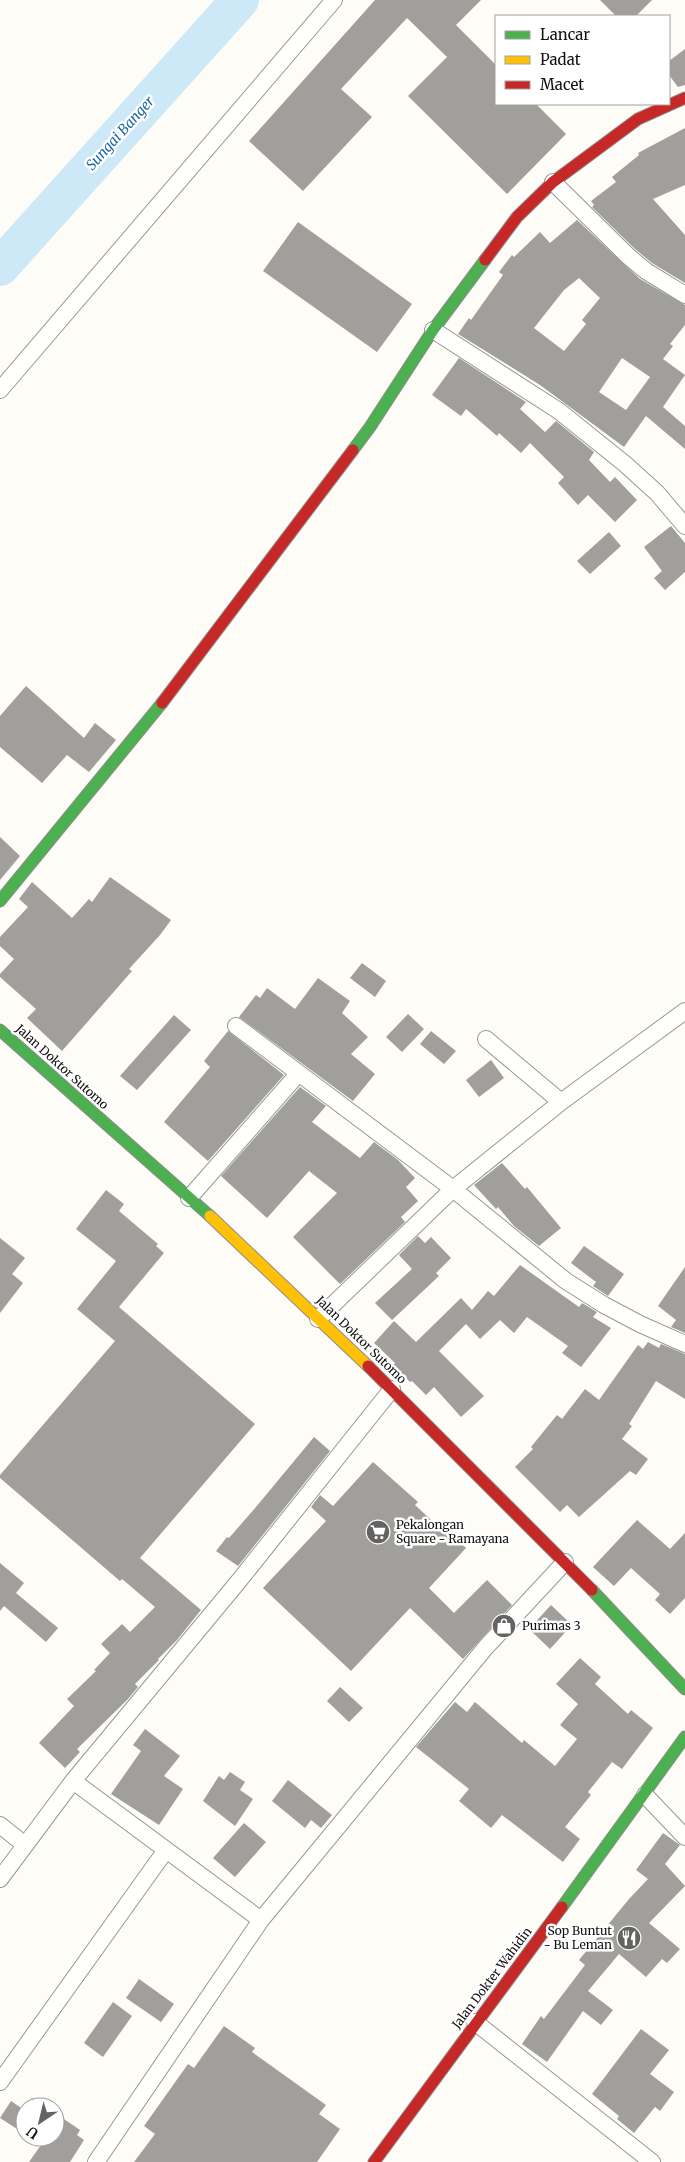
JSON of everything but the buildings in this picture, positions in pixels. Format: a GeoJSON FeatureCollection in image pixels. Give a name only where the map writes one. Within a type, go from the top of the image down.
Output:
{"type":"FeatureCollection","features":[{"type":"Feature","properties":{"kind":"main road"},"geometry":{"type":"LineString","coordinates":[[670,105],[685,98]]}},
{"type":"Feature","properties":{"kind":"main road"},"geometry":{"type":"LineString","coordinates":[[0,901],[144,727],[370,427],[433,330],[517,217],[553,182],[638,119],[669,105]]}},
{"type":"Feature","properties":{"kind":"main road","name":"Jalan Doktor Sutomo"},"geometry":{"type":"LineString","coordinates":[[0,1030],[189,1198],[392,1389],[644,1643],[685,1689]]}},
{"type":"Feature","properties":{"kind":"main road","name":"Jalan Dokter Wahidin"},"geometry":{"type":"LineString","coordinates":[[374,2162],[475,2022],[645,1795],[685,1737]]}},
{"type":"Feature","properties":{"kind":"street"},"geometry":{"type":"LineString","coordinates":[[0,390],[334,0]]}},
{"type":"Feature","properties":{"kind":"street"},"geometry":{"type":"LineString","coordinates":[[553,182],[628,256],[685,295]]}},
{"type":"Feature","properties":{"kind":"street"},"geometry":{"type":"LineString","coordinates":[[433,330],[559,411],[626,464],[657,494],[685,526]]}},
{"type":"Feature","properties":{"kind":"street"},"geometry":{"type":"LineString","coordinates":[[318,1319],[453,1189],[561,1102],[685,1011]]}},
{"type":"Feature","properties":{"kind":"street"},"geometry":{"type":"LineString","coordinates":[[236,1026],[453,1189],[566,1281],[604,1305],[640,1324],[685,1344]]}},
{"type":"Feature","properties":{"kind":"street"},"geometry":{"type":"LineString","coordinates":[[486,1039],[561,1102]]}},
{"type":"Feature","properties":{"kind":"street"},"geometry":{"type":"LineString","coordinates":[[189,1198],[298,1074]]}},
{"type":"Feature","properties":{"kind":"street"},"geometry":{"type":"LineString","coordinates":[[0,1879],[73,1781],[238,1582],[392,1389]]}},
{"type":"Feature","properties":{"kind":"street"},"geometry":{"type":"LineString","coordinates":[[96,2162],[261,1920],[486,1647],[564,1562]]}},
{"type":"Feature","properties":{"kind":"street"},"geometry":{"type":"LineString","coordinates":[[73,1781],[261,1920]]}},
{"type":"Feature","properties":{"kind":"street"},"geometry":{"type":"LineString","coordinates":[[645,1795],[685,1837]]}},
{"type":"Feature","properties":{"kind":"street"},"geometry":{"type":"LineString","coordinates":[[0,1825],[26,1845]]}},
{"type":"Feature","properties":{"kind":"street"},"geometry":{"type":"LineString","coordinates":[[0,2082],[166,1850]]}},
{"type":"Feature","properties":{"kind":"street"},"geometry":{"type":"LineString","coordinates":[[475,2022],[652,2162]]}},
{"type":"Feature","properties":{"kind":"waterway","name":"Sungai Banger"},"geometry":{"type":"LineString","coordinates":[[0,267],[240,0]]}},
{"type":"Feature","properties":{"kind":"traffic: fast"},"geometry":{"type":"LineString","coordinates":[[353,450],[433,330],[485,260]]}},
{"type":"Feature","properties":{"kind":"traffic: fast"},"geometry":{"type":"LineString","coordinates":[[0,901],[162,703]]}},
{"type":"Feature","properties":{"kind":"traffic: fast"},"geometry":{"type":"LineString","coordinates":[[0,1030],[210,1216]]}},
{"type":"Feature","properties":{"kind":"traffic: fast"},"geometry":{"type":"LineString","coordinates":[[592,1590],[685,1689]]}},
{"type":"Feature","properties":{"kind":"traffic: fast"},"geometry":{"type":"LineString","coordinates":[[562,1907],[685,1737]]}},
{"type":"Feature","properties":{"kind":"traffic: slow"},"geometry":{"type":"LineString","coordinates":[[210,1216],[368,1366]]}},
{"type":"Feature","properties":{"kind":"traffic: jam"},"geometry":{"type":"LineString","coordinates":[[670,105],[685,98]]}},
{"type":"Feature","properties":{"kind":"traffic: jam"},"geometry":{"type":"LineString","coordinates":[[485,260],[517,217],[553,182],[638,119],[669,105]]}},
{"type":"Feature","properties":{"kind":"traffic: jam"},"geometry":{"type":"LineString","coordinates":[[162,703],[353,450]]}},
{"type":"Feature","properties":{"kind":"traffic: jam"},"geometry":{"type":"LineString","coordinates":[[368,1366],[592,1590]]}},
{"type":"Feature","properties":{"kind":"traffic: jam"},"geometry":{"type":"LineString","coordinates":[[374,2162],[562,1907]]}},
{"type":"Feature","properties":{"kind":"place","name":"Pekalongan Square - Ramayana"},"geometry":{"type":"Point","coordinates":[378,1532]}},
{"type":"Feature","properties":{"kind":"place","name":"Purimas 3"},"geometry":{"type":"Point","coordinates":[504,1626]}},
{"type":"Feature","properties":{"kind":"place","name":"Sop Buntut - Bu Leman"},"geometry":{"type":"Point","coordinates":[629,1938]}}]}
